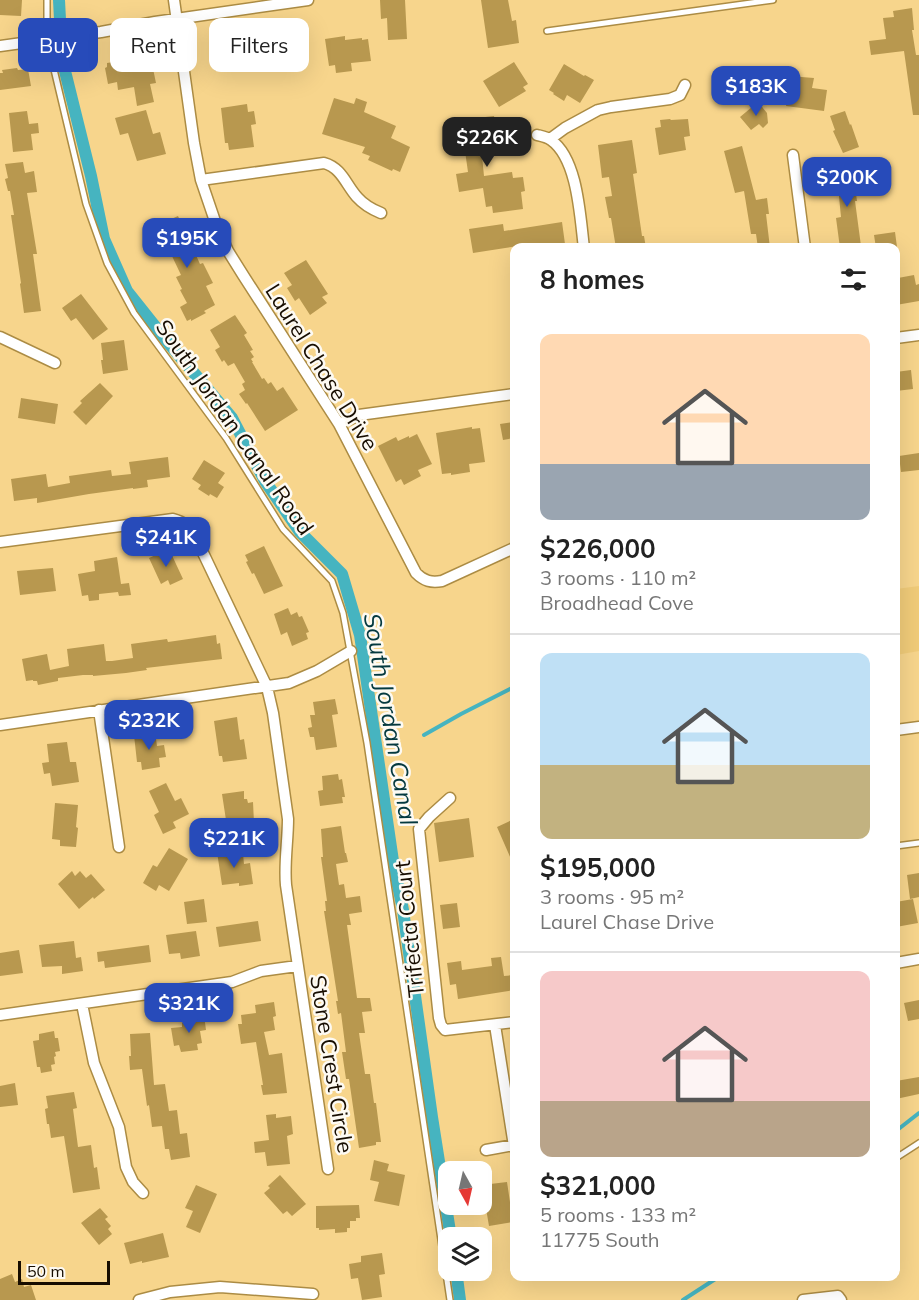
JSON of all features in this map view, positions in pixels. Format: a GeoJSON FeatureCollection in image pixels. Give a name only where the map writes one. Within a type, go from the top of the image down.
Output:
{"type":"FeatureCollection","features":[{"type":"Feature","properties":{"kind":"street","name":"Laurel Chase Drive"},"geometry":{"type":"LineString","coordinates":[[174,0],[176,18]]}},
{"type":"Feature","properties":{"kind":"street"},"geometry":{"type":"LineString","coordinates":[[183,18],[308,0]]}},
{"type":"Feature","properties":{"kind":"street"},"geometry":{"type":"LineString","coordinates":[[0,46],[18,44]]}},
{"type":"Feature","properties":{"kind":"street","name":"Laurel Chase Drive"},"geometry":{"type":"LineString","coordinates":[[184,72],[201,180],[228,251],[339,424],[416,573],[422,579],[442,581],[510,550]]}},
{"type":"Feature","properties":{"kind":"street"},"geometry":{"type":"LineString","coordinates":[[550,139],[598,110],[670,99],[680,95],[685,85]]}},
{"type":"Feature","properties":{"kind":"street"},"geometry":{"type":"LineString","coordinates":[[537,135],[550,139],[560,149],[572,171],[583,243]]}},
{"type":"Feature","properties":{"kind":"street"},"geometry":{"type":"LineString","coordinates":[[793,155],[804,243]]}},
{"type":"Feature","properties":{"kind":"street"},"geometry":{"type":"LineString","coordinates":[[201,180],[324,163],[338,170],[355,195],[367,207],[381,213]]}},
{"type":"Feature","properties":{"kind":"street"},"geometry":{"type":"LineString","coordinates":[[900,337],[919,335]]}},
{"type":"Feature","properties":{"kind":"street"},"geometry":{"type":"LineString","coordinates":[[0,337],[55,363]]}},
{"type":"Feature","properties":{"kind":"street"},"geometry":{"type":"LineString","coordinates":[[339,424],[359,415],[510,395]]}},
{"type":"Feature","properties":{"kind":"street","name":"Stone Crest Circle"},"geometry":{"type":"LineString","coordinates":[[0,542],[163,519],[182,521],[195,536],[267,687],[273,713],[288,819],[285,869],[297,966],[328,1169]]}},
{"type":"Feature","properties":{"kind":"street"},"geometry":{"type":"LineString","coordinates":[[0,725],[289,683],[303,678],[351,651]]}},
{"type":"Feature","properties":{"kind":"street"},"geometry":{"type":"LineString","coordinates":[[99,710],[119,847]]}},
{"type":"Feature","properties":{"kind":"street"},"geometry":{"type":"LineString","coordinates":[[900,729],[919,727]]}},
{"type":"Feature","properties":{"kind":"street","name":"Trifecta Court"},"geometry":{"type":"LineString","coordinates":[[450,798],[418,829],[439,1018],[445,1030],[495,1025]]}},
{"type":"Feature","properties":{"kind":"street"},"geometry":{"type":"LineString","coordinates":[[900,962],[919,959]]}},
{"type":"Feature","properties":{"kind":"street"},"geometry":{"type":"LineString","coordinates":[[0,1015],[232,982],[261,971],[297,966]]}},
{"type":"Feature","properties":{"kind":"street"},"geometry":{"type":"LineString","coordinates":[[82,1004],[94,1063],[120,1127],[126,1167],[133,1182],[143,1193]]}},
{"type":"Feature","properties":{"kind":"street"},"geometry":{"type":"LineString","coordinates":[[510,1023],[495,1025],[510,1120]]}},
{"type":"Feature","properties":{"kind":"street"},"geometry":{"type":"LineString","coordinates":[[486,1150],[510,1146]]}},
{"type":"Feature","properties":{"kind":"street"},"geometry":{"type":"LineString","coordinates":[[139,1300],[170,1292],[195,1295],[220,1287],[313,1294]]}},
{"type":"Feature","properties":{"kind":"street"},"geometry":{"type":"LineString","coordinates":[[803,1300],[838,1296],[841,1300]]}},
{"type":"Feature","properties":{"kind":"lane","name":"South Jordan Canal Road"},"geometry":{"type":"LineString","coordinates":[[47,0],[47,18]]}},
{"type":"Feature","properties":{"kind":"lane"},"geometry":{"type":"LineString","coordinates":[[547,32],[773,0]]}},
{"type":"Feature","properties":{"kind":"lane","name":"South Jordan Canal Road"},"geometry":{"type":"LineString","coordinates":[[55,72],[86,204],[107,263],[134,313],[226,438],[283,529],[332,581],[344,613],[367,743],[450,1300]]}},
{"type":"Feature","properties":{"kind":"lane"},"geometry":{"type":"LineString","coordinates":[[900,845],[919,843]]}},
{"type":"Feature","properties":{"kind":"lane"},"geometry":{"type":"LineString","coordinates":[[900,1155],[919,1143]]}},
{"type":"Feature","properties":{"kind":"shaded area"},"geometry":{"type":"Polygon","coordinates":[[[919,586],[919,651],[900,654],[900,588],[919,586]]]}},
{"type":"Feature","properties":{"kind":"building"},"geometry":{"type":"Polygon","coordinates":[[[0,0],[22,0],[21,16],[0,15],[0,0]]]}},
{"type":"Feature","properties":{"kind":"building"},"geometry":{"type":"Polygon","coordinates":[[[380,0],[405,0],[407,39],[388,40],[387,18],[381,19],[380,0]]]}},
{"type":"Feature","properties":{"kind":"building"},"geometry":{"type":"Polygon","coordinates":[[[481,0],[508,0],[512,21],[516,20],[519,43],[488,48],[481,0]]]}},
{"type":"Feature","properties":{"kind":"building"},"geometry":{"type":"Polygon","coordinates":[[[912,8],[914,30],[912,30],[916,55],[919,55],[919,115],[913,115],[904,51],[871,55],[869,41],[886,39],[883,18],[894,17],[893,11],[912,8]]]}},
{"type":"Feature","properties":{"kind":"building"},"geometry":{"type":"Polygon","coordinates":[[[345,36],[345,40],[368,39],[371,61],[351,63],[352,71],[336,73],[335,65],[329,66],[325,39],[345,36]]]}},
{"type":"Feature","properties":{"kind":"building"},"geometry":{"type":"Polygon","coordinates":[[[514,62],[528,84],[523,87],[526,91],[499,107],[483,81],[514,62]]]}},
{"type":"Feature","properties":{"kind":"building"},"geometry":{"type":"Polygon","coordinates":[[[107,63],[110,63],[110,72],[154,72],[156,83],[150,84],[154,102],[137,106],[134,87],[118,90],[117,82],[108,84],[105,68],[107,63]]]}},
{"type":"Feature","properties":{"kind":"building"},"geometry":{"type":"Polygon","coordinates":[[[564,64],[594,80],[580,103],[567,95],[564,101],[549,90],[564,64]]]}},
{"type":"Feature","properties":{"kind":"building"},"geometry":{"type":"Polygon","coordinates":[[[17,68],[18,72],[29,72],[31,86],[0,90],[2,70],[17,68]]]}},
{"type":"Feature","properties":{"kind":"building"},"geometry":{"type":"Polygon","coordinates":[[[762,72],[763,84],[748,86],[747,74],[762,72]]]}},
{"type":"Feature","properties":{"kind":"building"},"geometry":{"type":"Polygon","coordinates":[[[789,76],[814,78],[812,88],[827,90],[824,111],[786,106],[788,96],[780,95],[782,82],[789,76]]]}},
{"type":"Feature","properties":{"kind":"building"},"geometry":{"type":"Polygon","coordinates":[[[334,98],[354,104],[356,98],[367,102],[364,112],[396,126],[391,138],[410,147],[400,172],[393,169],[392,171],[368,160],[370,156],[362,153],[365,147],[322,134],[334,98]]]}},
{"type":"Feature","properties":{"kind":"building"},"geometry":{"type":"Polygon","coordinates":[[[758,102],[767,113],[768,123],[763,128],[759,124],[751,130],[740,117],[758,102]]]}},
{"type":"Feature","properties":{"kind":"building"},"geometry":{"type":"Polygon","coordinates":[[[247,104],[248,112],[254,111],[256,124],[251,125],[254,147],[229,150],[228,143],[225,143],[221,108],[247,104]]]}},
{"type":"Feature","properties":{"kind":"building"},"geometry":{"type":"Polygon","coordinates":[[[146,110],[153,134],[160,132],[166,154],[137,161],[128,133],[120,135],[115,118],[146,110]]]}},
{"type":"Feature","properties":{"kind":"building"},"geometry":{"type":"Polygon","coordinates":[[[27,111],[29,124],[38,123],[39,133],[31,134],[33,150],[13,152],[9,113],[27,111]]]}},
{"type":"Feature","properties":{"kind":"building"},"geometry":{"type":"Polygon","coordinates":[[[845,111],[859,147],[843,153],[833,131],[835,130],[830,116],[845,111]]]}},
{"type":"Feature","properties":{"kind":"building"},"geometry":{"type":"Polygon","coordinates":[[[494,116],[497,134],[491,135],[494,154],[482,156],[484,176],[512,172],[513,178],[523,177],[525,191],[521,192],[523,209],[493,213],[492,206],[486,207],[483,188],[459,192],[456,174],[468,172],[459,120],[494,116]]]}},
{"type":"Feature","properties":{"kind":"building"},"geometry":{"type":"Polygon","coordinates":[[[688,119],[690,136],[684,137],[686,150],[659,155],[655,128],[661,127],[660,120],[688,119]]]}},
{"type":"Feature","properties":{"kind":"building"},"geometry":{"type":"Polygon","coordinates":[[[632,140],[637,173],[633,174],[642,236],[644,236],[645,243],[615,243],[605,197],[612,196],[609,177],[602,178],[598,145],[632,140]]]}},
{"type":"Feature","properties":{"kind":"building"},"geometry":{"type":"Polygon","coordinates":[[[742,146],[756,200],[767,198],[769,214],[766,214],[769,243],[757,243],[756,234],[751,234],[744,191],[735,193],[724,151],[742,146]]]}},
{"type":"Feature","properties":{"kind":"building"},"geometry":{"type":"Polygon","coordinates":[[[23,162],[25,173],[34,171],[37,192],[27,193],[37,254],[33,254],[41,311],[24,313],[11,215],[14,215],[10,191],[8,191],[5,179],[8,178],[5,164],[23,162]]]}},
{"type":"Feature","properties":{"kind":"building"},"geometry":{"type":"Polygon","coordinates":[[[852,164],[861,243],[839,243],[836,218],[841,217],[836,166],[852,164]]]}},
{"type":"Feature","properties":{"kind":"building"},"geometry":{"type":"Polygon","coordinates":[[[178,216],[200,264],[203,263],[213,283],[206,286],[215,305],[191,321],[191,319],[187,321],[180,307],[187,303],[176,277],[181,275],[171,254],[166,256],[157,235],[161,233],[158,225],[178,216]]]}},
{"type":"Feature","properties":{"kind":"building"},"geometry":{"type":"Polygon","coordinates":[[[562,222],[565,243],[510,243],[510,247],[473,253],[469,229],[503,224],[504,231],[562,222]]]}},
{"type":"Feature","properties":{"kind":"building"},"geometry":{"type":"Polygon","coordinates":[[[895,232],[896,243],[875,243],[874,235],[895,232]]]}},
{"type":"Feature","properties":{"kind":"building"},"geometry":{"type":"Polygon","coordinates":[[[306,260],[328,294],[322,297],[327,303],[310,315],[299,298],[295,301],[287,288],[292,285],[284,273],[306,260]]]}},
{"type":"Feature","properties":{"kind":"building"},"geometry":{"type":"Polygon","coordinates":[[[914,275],[916,285],[919,284],[919,301],[900,304],[900,278],[914,275]]]}},
{"type":"Feature","properties":{"kind":"building"},"geometry":{"type":"Polygon","coordinates":[[[81,294],[108,329],[93,340],[76,318],[71,321],[62,308],[81,294]]]}},
{"type":"Feature","properties":{"kind":"building"},"geometry":{"type":"Polygon","coordinates":[[[235,315],[247,333],[244,335],[253,350],[250,351],[254,357],[251,359],[262,379],[264,378],[268,384],[271,382],[277,391],[283,387],[298,410],[265,431],[239,394],[245,390],[242,384],[245,382],[234,363],[228,366],[224,360],[222,362],[215,350],[220,347],[210,330],[235,315]]]}},
{"type":"Feature","properties":{"kind":"building"},"geometry":{"type":"Polygon","coordinates":[[[124,340],[128,370],[103,374],[101,343],[124,340]]]}},
{"type":"Feature","properties":{"kind":"building"},"geometry":{"type":"Polygon","coordinates":[[[911,370],[913,389],[900,391],[900,371],[911,370]]]}},
{"type":"Feature","properties":{"kind":"building"},"geometry":{"type":"Polygon","coordinates":[[[100,383],[113,396],[86,425],[73,412],[82,403],[80,401],[100,383]]]}},
{"type":"Feature","properties":{"kind":"building"},"geometry":{"type":"Polygon","coordinates":[[[21,398],[58,404],[55,424],[18,418],[21,398]]]}},
{"type":"Feature","properties":{"kind":"building"},"geometry":{"type":"Polygon","coordinates":[[[510,423],[510,439],[503,440],[500,424],[510,423]]]}},
{"type":"Feature","properties":{"kind":"building"},"geometry":{"type":"Polygon","coordinates":[[[472,427],[472,429],[480,428],[485,462],[469,464],[470,472],[442,474],[436,433],[472,427]]]}},
{"type":"Feature","properties":{"kind":"building"},"geometry":{"type":"Polygon","coordinates":[[[417,434],[432,464],[418,470],[421,476],[404,485],[401,479],[396,482],[378,446],[396,437],[398,441],[417,434]]]}},
{"type":"Feature","properties":{"kind":"building"},"geometry":{"type":"Polygon","coordinates":[[[919,453],[919,470],[901,472],[900,456],[919,453]]]}},
{"type":"Feature","properties":{"kind":"building"},"geometry":{"type":"Polygon","coordinates":[[[168,457],[170,477],[147,480],[148,487],[37,503],[37,498],[14,501],[11,479],[46,474],[48,487],[70,483],[69,476],[111,470],[112,476],[131,474],[129,462],[168,457]]]}},
{"type":"Feature","properties":{"kind":"building"},"geometry":{"type":"Polygon","coordinates":[[[204,460],[225,473],[218,483],[224,487],[217,498],[198,489],[201,485],[192,479],[204,460]]]}},
{"type":"Feature","properties":{"kind":"building"},"geometry":{"type":"Polygon","coordinates":[[[264,546],[283,586],[264,594],[246,562],[248,561],[245,555],[264,546]]]}},
{"type":"Feature","properties":{"kind":"building"},"geometry":{"type":"Polygon","coordinates":[[[169,549],[183,579],[170,585],[168,580],[161,584],[149,558],[169,549]]]}},
{"type":"Feature","properties":{"kind":"building"},"geometry":{"type":"Polygon","coordinates":[[[117,557],[121,584],[129,583],[131,595],[119,596],[118,592],[99,594],[99,600],[89,601],[88,595],[82,596],[78,574],[95,571],[94,561],[117,557]]]}},
{"type":"Feature","properties":{"kind":"building"},"geometry":{"type":"Polygon","coordinates":[[[53,568],[56,591],[20,595],[17,571],[53,568]]]}},
{"type":"Feature","properties":{"kind":"building"},"geometry":{"type":"Polygon","coordinates":[[[288,608],[291,615],[297,612],[299,617],[302,616],[309,632],[306,633],[308,639],[292,646],[287,632],[281,635],[274,614],[288,608]]]}},
{"type":"Feature","properties":{"kind":"building"},"geometry":{"type":"Polygon","coordinates":[[[216,635],[217,644],[220,643],[222,659],[146,668],[147,670],[126,673],[58,678],[58,681],[38,685],[37,681],[26,681],[22,659],[47,654],[50,670],[69,666],[67,649],[104,644],[106,661],[112,661],[133,658],[131,644],[167,639],[168,642],[216,635]]]}},
{"type":"Feature","properties":{"kind":"building"},"geometry":{"type":"Polygon","coordinates":[[[335,699],[338,714],[332,715],[337,747],[316,750],[314,737],[310,737],[308,728],[312,727],[310,715],[315,715],[313,702],[335,699]]]}},
{"type":"Feature","properties":{"kind":"building"},"geometry":{"type":"Polygon","coordinates":[[[237,717],[240,740],[244,739],[247,759],[223,762],[222,756],[219,756],[214,721],[237,717]]]}},
{"type":"Feature","properties":{"kind":"building"},"geometry":{"type":"Polygon","coordinates":[[[155,732],[157,746],[164,745],[166,757],[159,758],[160,767],[142,770],[141,762],[137,762],[134,735],[155,732]]]}},
{"type":"Feature","properties":{"kind":"building"},"geometry":{"type":"Polygon","coordinates":[[[67,742],[70,762],[76,762],[79,782],[52,786],[50,773],[44,774],[42,763],[49,762],[47,744],[67,742]]]}},
{"type":"Feature","properties":{"kind":"building"},"geometry":{"type":"Polygon","coordinates":[[[338,774],[339,780],[342,779],[345,797],[342,797],[343,803],[320,806],[318,791],[323,790],[322,776],[338,774]]]}},
{"type":"Feature","properties":{"kind":"building"},"geometry":{"type":"Polygon","coordinates":[[[166,783],[175,801],[181,798],[189,814],[173,822],[176,828],[163,834],[154,815],[159,812],[149,791],[166,783]]]}},
{"type":"Feature","properties":{"kind":"building"},"geometry":{"type":"Polygon","coordinates":[[[244,791],[244,799],[247,799],[248,803],[253,802],[254,823],[241,824],[240,818],[226,820],[222,794],[244,791]]]}},
{"type":"Feature","properties":{"kind":"building"},"geometry":{"type":"Polygon","coordinates":[[[55,803],[78,805],[76,847],[60,846],[60,840],[52,839],[55,803]]]}},
{"type":"Feature","properties":{"kind":"building"},"geometry":{"type":"Polygon","coordinates":[[[469,818],[474,857],[439,862],[434,823],[469,818]]]}},
{"type":"Feature","properties":{"kind":"building"},"geometry":{"type":"Polygon","coordinates":[[[510,821],[510,857],[497,827],[510,821]]]}},
{"type":"Feature","properties":{"kind":"building"},"geometry":{"type":"Polygon","coordinates":[[[341,826],[348,862],[336,864],[339,885],[344,884],[346,898],[360,896],[362,912],[349,914],[351,925],[347,925],[357,998],[370,998],[372,1011],[362,1012],[365,1033],[359,1033],[365,1074],[370,1074],[374,1103],[376,1103],[381,1142],[359,1148],[349,1079],[346,1079],[342,1052],[346,1052],[341,1013],[338,1014],[324,911],[326,911],[325,901],[327,901],[321,857],[323,857],[321,829],[341,826]]]}},
{"type":"Feature","properties":{"kind":"building"},"geometry":{"type":"Polygon","coordinates":[[[169,848],[188,859],[169,891],[159,885],[156,891],[143,883],[153,865],[157,867],[169,848]]]}},
{"type":"Feature","properties":{"kind":"building"},"geometry":{"type":"Polygon","coordinates":[[[237,849],[238,854],[243,854],[244,864],[250,863],[253,884],[222,885],[217,852],[237,849]]]}},
{"type":"Feature","properties":{"kind":"building"},"geometry":{"type":"Polygon","coordinates":[[[72,871],[75,876],[80,871],[86,878],[91,874],[105,890],[79,909],[58,884],[72,871]]]}},
{"type":"Feature","properties":{"kind":"building"},"geometry":{"type":"Polygon","coordinates":[[[919,873],[919,897],[910,899],[907,875],[919,873]]]}},
{"type":"Feature","properties":{"kind":"building"},"geometry":{"type":"Polygon","coordinates":[[[204,899],[207,922],[187,924],[184,902],[204,899]]]}},
{"type":"Feature","properties":{"kind":"building"},"geometry":{"type":"Polygon","coordinates":[[[913,899],[918,923],[900,926],[900,901],[913,899]]]}},
{"type":"Feature","properties":{"kind":"building"},"geometry":{"type":"Polygon","coordinates":[[[457,903],[460,927],[443,929],[440,905],[457,903]]]}},
{"type":"Feature","properties":{"kind":"building"},"geometry":{"type":"Polygon","coordinates":[[[258,921],[261,941],[219,947],[216,927],[258,921]]]}},
{"type":"Feature","properties":{"kind":"building"},"geometry":{"type":"Polygon","coordinates":[[[196,931],[200,956],[181,959],[180,953],[169,954],[166,935],[196,931]]]}},
{"type":"Feature","properties":{"kind":"building"},"geometry":{"type":"Polygon","coordinates":[[[74,941],[76,958],[81,957],[83,971],[62,974],[62,966],[42,967],[39,945],[74,941]]]}},
{"type":"Feature","properties":{"kind":"building"},"geometry":{"type":"Polygon","coordinates":[[[149,945],[151,962],[105,968],[104,961],[98,962],[97,952],[149,945]]]}},
{"type":"Feature","properties":{"kind":"building"},"geometry":{"type":"Polygon","coordinates":[[[19,950],[23,973],[0,976],[0,953],[19,950]]]}},
{"type":"Feature","properties":{"kind":"building"},"geometry":{"type":"Polygon","coordinates":[[[501,957],[504,976],[510,975],[510,991],[458,999],[456,984],[450,985],[447,963],[461,961],[462,970],[492,966],[491,958],[501,957]]]}},
{"type":"Feature","properties":{"kind":"building"},"geometry":{"type":"Polygon","coordinates":[[[919,1000],[919,1019],[908,1021],[904,1003],[919,1000]]]}},
{"type":"Feature","properties":{"kind":"building"},"geometry":{"type":"Polygon","coordinates":[[[274,1002],[275,1030],[264,1032],[269,1055],[282,1053],[287,1093],[263,1095],[256,1042],[241,1044],[238,1024],[242,1024],[241,1015],[256,1013],[255,1005],[274,1002]]]}},
{"type":"Feature","properties":{"kind":"building"},"geometry":{"type":"Polygon","coordinates":[[[204,1015],[206,1030],[200,1031],[202,1043],[197,1044],[198,1050],[181,1052],[179,1045],[174,1046],[171,1028],[182,1027],[182,1023],[186,1023],[185,1018],[204,1015]]]}},
{"type":"Feature","properties":{"kind":"building"},"geometry":{"type":"Polygon","coordinates":[[[54,1031],[55,1038],[58,1038],[60,1051],[55,1052],[55,1064],[51,1065],[52,1071],[41,1073],[40,1067],[37,1067],[33,1041],[39,1040],[39,1034],[54,1031]]]}},
{"type":"Feature","properties":{"kind":"building"},"geometry":{"type":"Polygon","coordinates":[[[150,1033],[154,1085],[165,1084],[169,1111],[177,1110],[180,1134],[187,1133],[190,1157],[171,1160],[169,1149],[165,1149],[162,1126],[152,1127],[142,1069],[130,1070],[130,1034],[150,1033]]]}},
{"type":"Feature","properties":{"kind":"building"},"geometry":{"type":"Polygon","coordinates":[[[919,1077],[919,1094],[900,1098],[900,1080],[919,1077]]]}},
{"type":"Feature","properties":{"kind":"building"},"geometry":{"type":"Polygon","coordinates":[[[15,1083],[18,1105],[0,1107],[0,1086],[15,1083]]]}},
{"type":"Feature","properties":{"kind":"building"},"geometry":{"type":"Polygon","coordinates":[[[74,1092],[77,1108],[73,1109],[78,1147],[91,1145],[100,1189],[73,1193],[64,1136],[51,1138],[45,1109],[48,1108],[46,1096],[74,1092]]]}},
{"type":"Feature","properties":{"kind":"building"},"geometry":{"type":"Polygon","coordinates":[[[276,1114],[276,1118],[291,1116],[293,1134],[287,1136],[290,1164],[267,1166],[265,1152],[255,1153],[254,1142],[269,1140],[266,1115],[276,1114]]]}},
{"type":"Feature","properties":{"kind":"building"},"geometry":{"type":"Polygon","coordinates":[[[374,1160],[389,1164],[387,1171],[405,1175],[399,1206],[374,1201],[379,1182],[370,1180],[374,1160]]]}},
{"type":"Feature","properties":{"kind":"building"},"geometry":{"type":"Polygon","coordinates":[[[280,1175],[306,1204],[292,1216],[287,1211],[283,1214],[264,1193],[280,1175]]]}},
{"type":"Feature","properties":{"kind":"building"},"geometry":{"type":"Polygon","coordinates":[[[507,1182],[510,1222],[489,1226],[487,1215],[492,1215],[492,1184],[507,1182]]]}},
{"type":"Feature","properties":{"kind":"building"},"geometry":{"type":"Polygon","coordinates":[[[196,1185],[217,1194],[200,1233],[186,1227],[193,1211],[185,1208],[196,1185]]]}},
{"type":"Feature","properties":{"kind":"building"},"geometry":{"type":"Polygon","coordinates":[[[359,1205],[360,1218],[350,1221],[350,1228],[347,1228],[347,1232],[335,1233],[335,1229],[319,1230],[316,1228],[316,1206],[359,1205]]]}},
{"type":"Feature","properties":{"kind":"building"},"geometry":{"type":"Polygon","coordinates":[[[100,1208],[108,1217],[105,1219],[111,1226],[108,1229],[112,1234],[99,1245],[81,1223],[100,1208]]]}},
{"type":"Feature","properties":{"kind":"building"},"geometry":{"type":"Polygon","coordinates":[[[163,1233],[169,1257],[130,1264],[124,1243],[163,1233]]]}},
{"type":"Feature","properties":{"kind":"building"},"geometry":{"type":"Polygon","coordinates":[[[382,1253],[385,1274],[379,1275],[382,1297],[362,1300],[358,1278],[351,1279],[349,1264],[361,1262],[361,1256],[382,1253]]]}},
{"type":"Feature","properties":{"kind":"building"},"geometry":{"type":"Polygon","coordinates":[[[12,1274],[15,1282],[22,1279],[24,1287],[31,1285],[36,1300],[0,1300],[0,1279],[12,1274]]]}},
{"type":"Feature","properties":{"kind":"waterway","name":"South Jordan Canal"},"geometry":{"type":"LineString","coordinates":[[59,0],[62,59],[104,239],[127,291],[232,418],[265,481],[300,532],[342,574],[360,635],[449,1227]]}},
{"type":"Feature","properties":{"kind":"waterway"},"geometry":{"type":"LineString","coordinates":[[424,735],[510,689]]}},
{"type":"Feature","properties":{"kind":"waterway"},"geometry":{"type":"LineString","coordinates":[[900,1128],[919,1113]]}},
{"type":"Feature","properties":{"kind":"waterway","name":"South Jordan Canal"},"geometry":{"type":"LineString","coordinates":[[457,1281],[460,1300]]}},
{"type":"Feature","properties":{"kind":"waterway"},"geometry":{"type":"LineString","coordinates":[[683,1300],[712,1281]]}}]}
